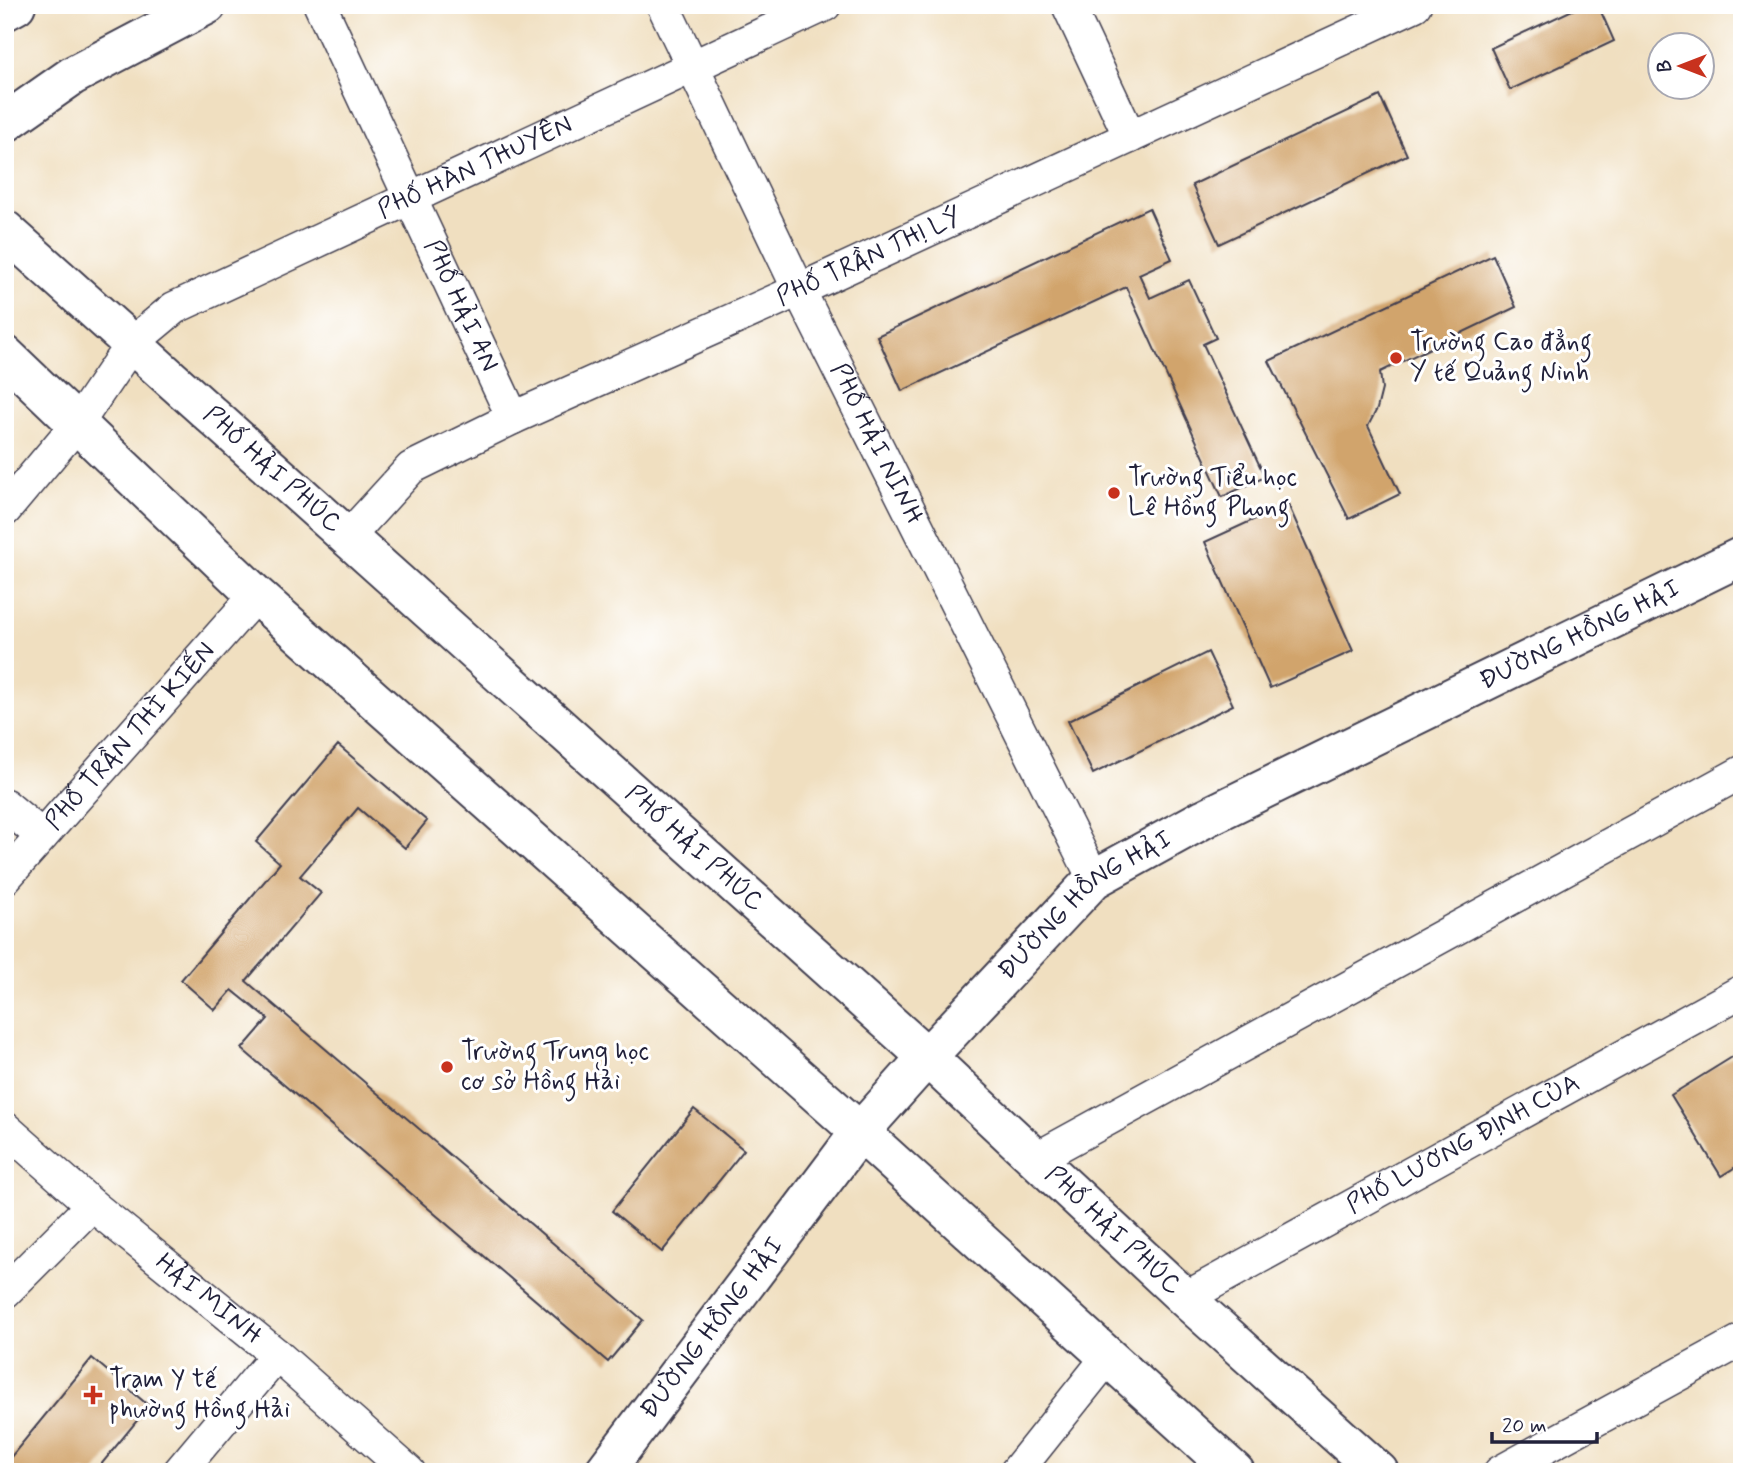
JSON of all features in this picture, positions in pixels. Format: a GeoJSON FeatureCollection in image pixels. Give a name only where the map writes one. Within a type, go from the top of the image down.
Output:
{"type":"FeatureCollection","features":[{"type":"Feature","properties":{"kind":"street"},"geometry":{"type":"LineString","coordinates":[[5,11],[16,5]]}},
{"type":"Feature","properties":{"kind":"street"},"geometry":{"type":"LineString","coordinates":[[5,123],[72,76],[207,5]]}},
{"type":"Feature","properties":{"kind":"street","name":"PHỐ HẢI AN"},"geometry":{"type":"LineString","coordinates":[[320,5],[513,418]]}},
{"type":"Feature","properties":{"kind":"street","name":"PHỐ HẢI NINH"},"geometry":{"type":"LineString","coordinates":[[663,5],[799,290],[1094,879]]}},
{"type":"Feature","properties":{"kind":"street","name":"PHỐ HÀN THUYÊN"},"geometry":{"type":"LineString","coordinates":[[5,510],[77,424],[132,343],[174,308],[825,5]]}},
{"type":"Feature","properties":{"kind":"street"},"geometry":{"type":"LineString","coordinates":[[1068,5],[1130,138]]}},
{"type":"Feature","properties":{"kind":"street","name":"PHỐ TRẦN THỊ LÝ"},"geometry":{"type":"LineString","coordinates":[[348,537],[411,468],[513,418],[799,290],[1415,5]]}},
{"type":"Feature","properties":{"kind":"street","name":"PHỐ HẢI PHÚC"},"geometry":{"type":"LineString","coordinates":[[5,230],[927,1057],[1185,1298],[1379,1472]]}},
{"type":"Feature","properties":{"kind":"street"},"geometry":{"type":"LineString","coordinates":[[5,355],[256,595],[860,1132],[1235,1472]]}},
{"type":"Feature","properties":{"kind":"street","name":"ĐƯỜNG HỒNG HẢI"},"geometry":{"type":"LineString","coordinates":[[604,1472],[860,1132],[1094,879],[1205,818],[1742,556]]}},
{"type":"Feature","properties":{"kind":"street","name":"PHỐ TRẦN THÌ KIẾN"},"geometry":{"type":"LineString","coordinates":[[5,878],[256,595]]}},
{"type":"Feature","properties":{"kind":"street"},"geometry":{"type":"LineString","coordinates":[[1037,1157],[1742,772]]}},
{"type":"Feature","properties":{"kind":"street"},"geometry":{"type":"LineString","coordinates":[[5,806],[42,836]]}},
{"type":"Feature","properties":{"kind":"street","name":"PHỐ LƯƠNG ĐỊNH CỦA"},"geometry":{"type":"LineString","coordinates":[[1185,1298],[1742,991]]}},
{"type":"Feature","properties":{"kind":"street","name":"HẢI MINH"},"geometry":{"type":"LineString","coordinates":[[5,1128],[92,1205],[277,1354],[410,1472]]}},
{"type":"Feature","properties":{"kind":"street"},"geometry":{"type":"LineString","coordinates":[[5,1292],[92,1205]]}},
{"type":"Feature","properties":{"kind":"street"},"geometry":{"type":"LineString","coordinates":[[1500,1472],[1742,1340]]}},
{"type":"Feature","properties":{"kind":"street"},"geometry":{"type":"LineString","coordinates":[[179,1472],[277,1354]]}},
{"type":"Feature","properties":{"kind":"street"},"geometry":{"type":"LineString","coordinates":[[1016,1472],[1107,1358]]}},
{"type":"Feature","properties":{"kind":"building"},"geometry":{"type":"Polygon","coordinates":[[[1583,5],[1598,5],[1614,41],[1510,90],[1491,48],[1583,5]]]}},
{"type":"Feature","properties":{"kind":"building"},"geometry":{"type":"Polygon","coordinates":[[[1380,96],[1407,155],[1219,244],[1192,185],[1380,96]]]}},
{"type":"Feature","properties":{"kind":"building"},"geometry":{"type":"Polygon","coordinates":[[[1149,208],[1172,259],[1139,274],[1150,298],[1189,280],[1216,338],[1203,344],[1265,477],[1222,497],[1126,287],[902,391],[877,336],[1149,208]]]}},
{"type":"Feature","properties":{"kind":"building"},"geometry":{"type":"Polygon","coordinates":[[[1493,255],[1516,307],[1380,372],[1382,389],[1377,409],[1368,426],[1400,494],[1349,519],[1269,361],[1493,255]]]}},
{"type":"Feature","properties":{"kind":"building"},"geometry":{"type":"Polygon","coordinates":[[[1288,504],[1353,651],[1270,688],[1205,542],[1288,504]]]}},
{"type":"Feature","properties":{"kind":"building"},"geometry":{"type":"Polygon","coordinates":[[[1208,652],[1233,705],[1093,774],[1068,721],[1208,652]]]}},
{"type":"Feature","properties":{"kind":"building"},"geometry":{"type":"Polygon","coordinates":[[[338,745],[427,821],[405,848],[358,808],[300,876],[321,893],[246,981],[643,1320],[608,1362],[242,1049],[268,1019],[232,990],[215,1010],[181,980],[280,863],[256,842],[338,745]]]}},
{"type":"Feature","properties":{"kind":"building"},"geometry":{"type":"Polygon","coordinates":[[[1742,1051],[1742,1163],[1721,1176],[1671,1095],[1742,1051]]]}},
{"type":"Feature","properties":{"kind":"building"},"geometry":{"type":"Polygon","coordinates":[[[694,1109],[744,1150],[662,1252],[612,1211],[694,1109]]]}},
{"type":"Feature","properties":{"kind":"building"},"geometry":{"type":"Polygon","coordinates":[[[92,1358],[149,1406],[95,1472],[5,1472],[5,1464],[92,1358]]]}},
{"type":"Feature","properties":{"kind":"place","name":"Trường Cao đẳng Y tế Quảng Ninh"},"geometry":{"type":"Point","coordinates":[1396,358]}},
{"type":"Feature","properties":{"kind":"place","name":"Trường Tiểu học Lê Hồng Phong"},"geometry":{"type":"Point","coordinates":[1114,493]}},
{"type":"Feature","properties":{"kind":"place","name":"Trường Trung học cơ sở Hồng Hải"},"geometry":{"type":"Point","coordinates":[447,1067]}},
{"type":"Feature","properties":{"kind":"place","name":"Trạm Y tế phường Hồng Hải"},"geometry":{"type":"Point","coordinates":[93,1395]}}]}
